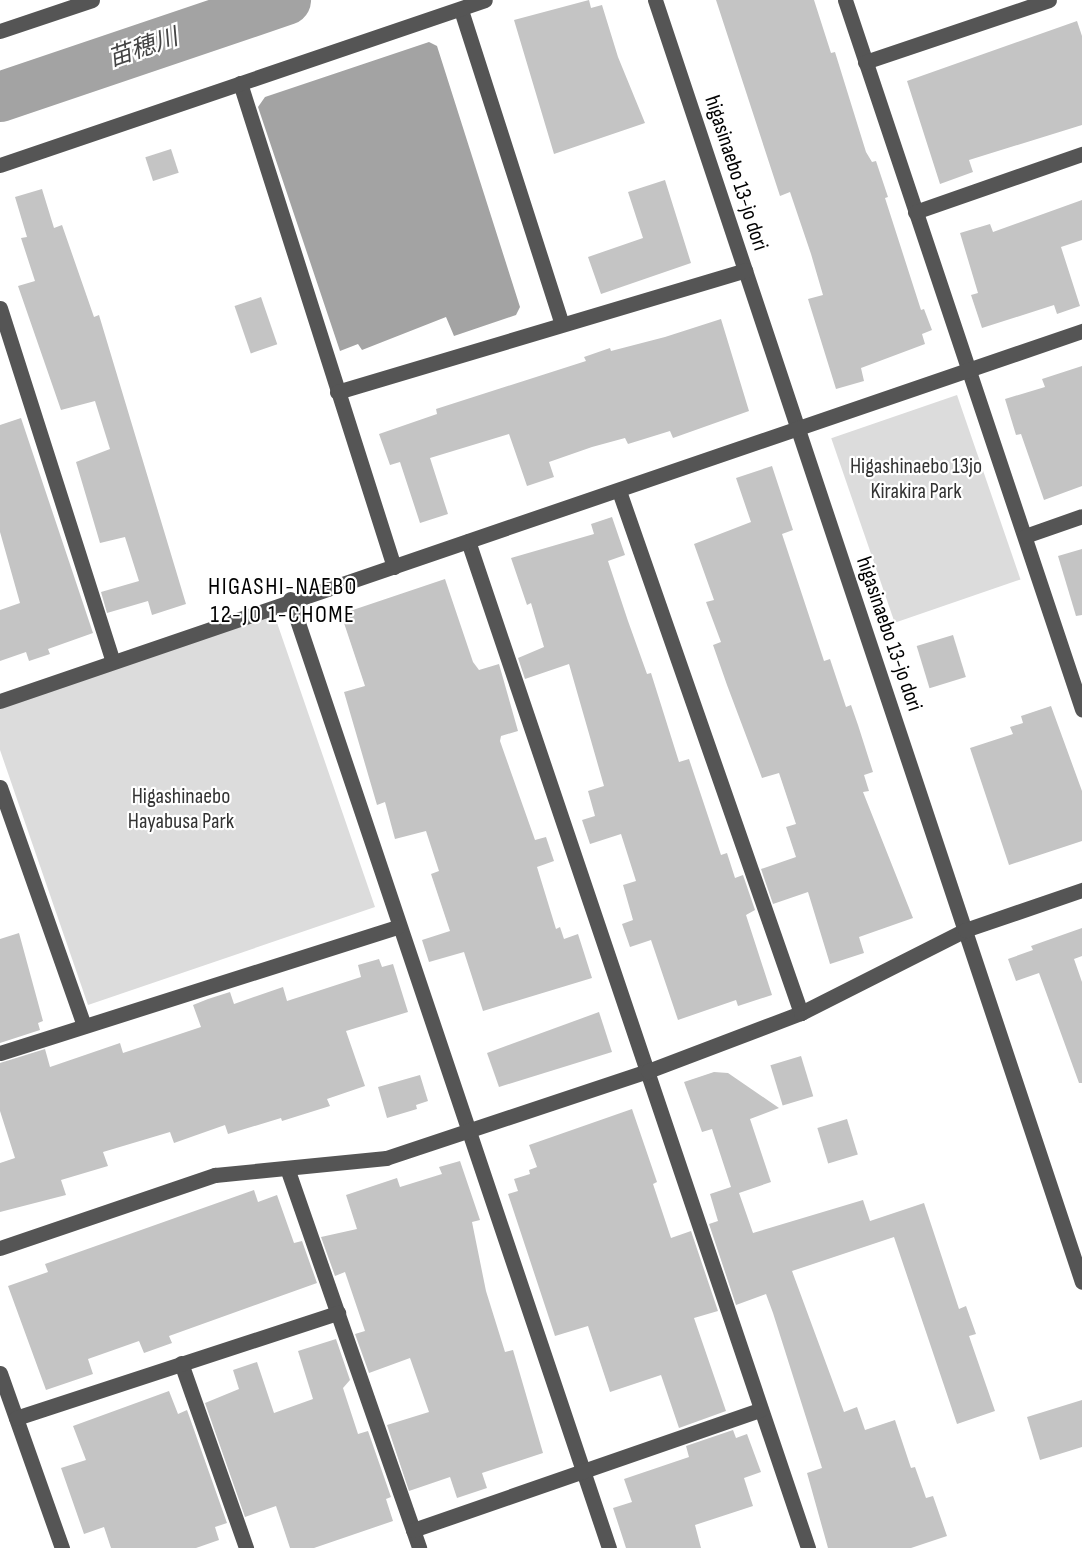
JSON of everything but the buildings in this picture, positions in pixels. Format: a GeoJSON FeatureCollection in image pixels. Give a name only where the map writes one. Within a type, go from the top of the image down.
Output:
{"type":"FeatureCollection","features":[{"type":"Feature","properties":{"kind":"street"},"geometry":{"type":"LineString","coordinates":[[0,32],[92,0]]}},
{"type":"Feature","properties":{"kind":"street"},"geometry":{"type":"LineString","coordinates":[[0,165],[485,0]]}},
{"type":"Feature","properties":{"kind":"street","name":"higasinaebo 13-jo dori"},"geometry":{"type":"LineString","coordinates":[[655,0],[796,430],[966,930],[1082,1282]]}},
{"type":"Feature","properties":{"kind":"street"},"geometry":{"type":"LineString","coordinates":[[845,0],[966,369],[1081,701]]}},
{"type":"Feature","properties":{"kind":"street"},"geometry":{"type":"LineString","coordinates":[[865,62],[1049,0]]}},
{"type":"Feature","properties":{"kind":"street"},"geometry":{"type":"LineString","coordinates":[[461,10],[562,324]]}},
{"type":"Feature","properties":{"kind":"street"},"geometry":{"type":"LineString","coordinates":[[240,83],[394,567]]}},
{"type":"Feature","properties":{"kind":"street"},"geometry":{"type":"LineString","coordinates":[[915,212],[1082,154]]}},
{"type":"Feature","properties":{"kind":"street"},"geometry":{"type":"LineString","coordinates":[[337,392],[745,270]]}},
{"type":"Feature","properties":{"kind":"street"},"geometry":{"type":"LineString","coordinates":[[0,308],[4,335],[112,660]]}},
{"type":"Feature","properties":{"kind":"street"},"geometry":{"type":"LineString","coordinates":[[0,701],[112,660],[620,491],[966,369],[1082,331]]}},
{"type":"Feature","properties":{"kind":"street"},"geometry":{"type":"LineString","coordinates":[[620,491],[801,1013]]}},
{"type":"Feature","properties":{"kind":"street"},"geometry":{"type":"LineString","coordinates":[[1024,536],[1082,516]]}},
{"type":"Feature","properties":{"kind":"street"},"geometry":{"type":"LineString","coordinates":[[468,542],[808,1548]]}},
{"type":"Feature","properties":{"kind":"street"},"geometry":{"type":"LineString","coordinates":[[290,600],[398,927],[609,1548]]}},
{"type":"Feature","properties":{"kind":"street"},"geometry":{"type":"LineString","coordinates":[[0,787],[84,1026]]}},
{"type":"Feature","properties":{"kind":"street"},"geometry":{"type":"LineString","coordinates":[[0,1248],[215,1175],[386,1158],[648,1071],[801,1013],[966,930],[1082,890]]}},
{"type":"Feature","properties":{"kind":"street"},"geometry":{"type":"LineString","coordinates":[[0,1053],[398,927]]}},
{"type":"Feature","properties":{"kind":"street"},"geometry":{"type":"LineString","coordinates":[[287,1168],[419,1548]]}},
{"type":"Feature","properties":{"kind":"street"},"geometry":{"type":"LineString","coordinates":[[16,1418],[338,1312]]}},
{"type":"Feature","properties":{"kind":"street"},"geometry":{"type":"LineString","coordinates":[[181,1363],[246,1548]]}},
{"type":"Feature","properties":{"kind":"street"},"geometry":{"type":"LineString","coordinates":[[0,1373],[62,1548]]}},
{"type":"Feature","properties":{"kind":"street"},"geometry":{"type":"LineString","coordinates":[[413,1530],[760,1410]]}},
{"type":"Feature","properties":{"kind":"green space","name":"Higashinaebo 13jo Kirakira Park"},"geometry":{"type":"Polygon","coordinates":[[[957,395],[1020,579],[895,623],[831,438],[957,395]]]}},
{"type":"Feature","properties":{"kind":"green space","name":"Higashinaebo Hayabusa Park"},"geometry":{"type":"Polygon","coordinates":[[[274,614],[375,907],[88,1005],[0,750],[0,708],[274,614]]]}},
{"type":"Feature","properties":{"kind":"shaded area"},"geometry":{"type":"Polygon","coordinates":[[[429,42],[437,46],[520,307],[516,315],[454,336],[446,317],[362,350],[358,344],[340,351],[258,107],[265,97],[429,42]]]}},
{"type":"Feature","properties":{"kind":"waterway","name":"苗穂川"},"geometry":{"type":"LineString","coordinates":[[0,97],[286,0]]}},
{"type":"Feature","properties":{"kind":"district","name":"HIGASHI-NAEBO 12-JO 1-CHOME"},"geometry":{"type":"Point","coordinates":[283,601]}}]}
